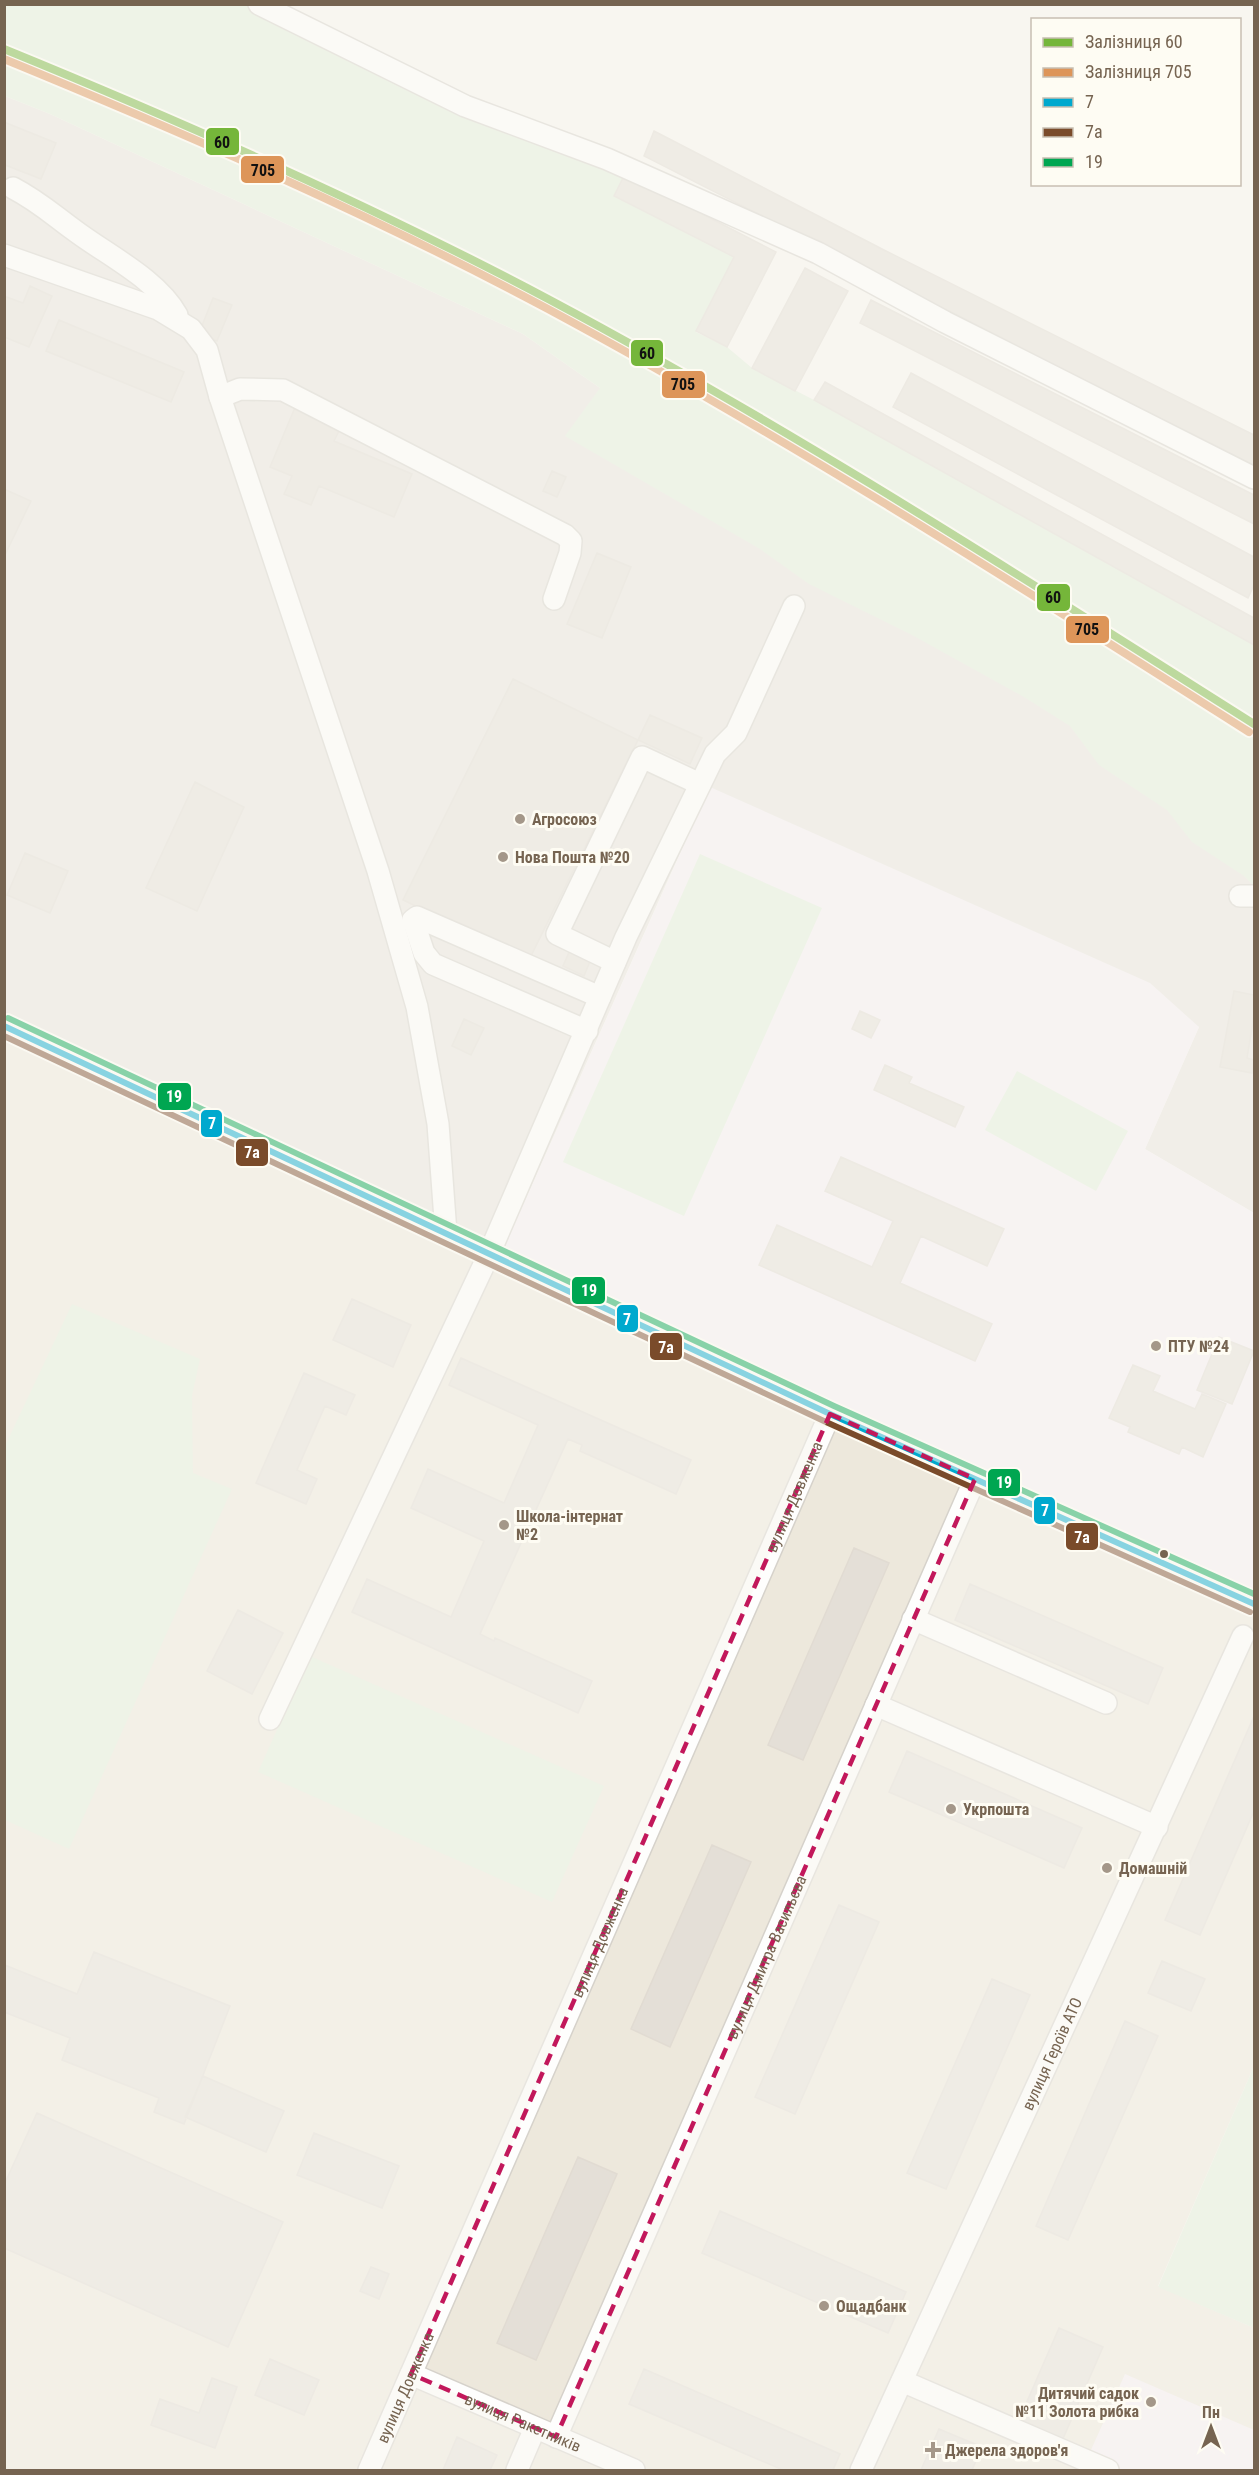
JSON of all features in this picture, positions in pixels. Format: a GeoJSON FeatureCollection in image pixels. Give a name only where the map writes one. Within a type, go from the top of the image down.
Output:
{"type":"FeatureCollection","features":[{"type":"Feature","properties":{"kind":"street"},"geometry":{"type":"LineString","coordinates":[[259,4],[465,106],[607,159],[818,253],[945,322],[1254,478]]}},
{"type":"Feature","properties":{"kind":"street"},"geometry":{"type":"LineString","coordinates":[[13,188],[38,201],[152,287],[172,306],[182,324]]}},
{"type":"Feature","properties":{"kind":"street"},"geometry":{"type":"LineString","coordinates":[[4,255],[158,309],[191,329],[207,351],[220,397],[378,871],[417,1007],[438,1124],[446,1233]]}},
{"type":"Feature","properties":{"kind":"street"},"geometry":{"type":"LineString","coordinates":[[220,397],[240,389],[283,390],[565,535],[571,541],[570,553],[554,599]]}},
{"type":"Feature","properties":{"kind":"street"},"geometry":{"type":"LineString","coordinates":[[270,1719],[489,1254],[615,962],[715,754],[736,733],[794,606]]}},
{"type":"Feature","properties":{"kind":"street"},"geometry":{"type":"LineString","coordinates":[[615,962],[557,934],[642,757],[700,784]]}},
{"type":"Feature","properties":{"kind":"street"},"geometry":{"type":"LineString","coordinates":[[587,1030],[433,964],[424,953],[413,920],[417,917],[600,997]]}},
{"type":"Feature","properties":{"kind":"street"},"geometry":{"type":"LineString","coordinates":[[4,1026],[830,1414],[1254,1604]]}},
{"type":"Feature","properties":{"kind":"street","name":"вулиця Довженка"},"geometry":{"type":"LineString","coordinates":[[369,2470],[830,1414]]}},
{"type":"Feature","properties":{"kind":"street","name":"вулиця Дмитра Васильєва"},"geometry":{"type":"LineString","coordinates":[[556,2437],[975,1479]]}},
{"type":"Feature","properties":{"kind":"street"},"geometry":{"type":"LineString","coordinates":[[913,1619],[1106,1702]]}},
{"type":"Feature","properties":{"kind":"street","name":"вулиця Героїв АТО"},"geometry":{"type":"LineString","coordinates":[[861,2470],[1243,1636]]}},
{"type":"Feature","properties":{"kind":"street"},"geometry":{"type":"LineString","coordinates":[[876,1705],[1157,1827]]}},
{"type":"Feature","properties":{"kind":"street","name":"вулиця Ракетників"},"geometry":{"type":"LineString","coordinates":[[411,2374],[634,2470]]}},
{"type":"Feature","properties":{"kind":"street"},"geometry":{"type":"LineString","coordinates":[[902,2381],[1108,2470]]}},
{"type":"Feature","properties":{"kind":"street"},"geometry":{"type":"LineString","coordinates":[[518,2470],[535,2427]]}},
{"type":"Feature","properties":{"kind":"highlighted area"},"geometry":{"type":"Polygon","coordinates":[[[830,1414],[975,1479],[556,2437],[411,2374],[830,1414]]]}},
{"type":"Feature","properties":{"kind":"shaded area"},"geometry":{"type":"Polygon","coordinates":[[[5,96],[50,114],[523,334],[600,388],[1254,792],[1254,1213],[1145,1149],[1199,1027],[709,788],[503,1250],[5,1015],[5,96]]]}},
{"type":"Feature","properties":{"kind":"shaded area"},"geometry":{"type":"Polygon","coordinates":[[[710,787],[1150,983],[1199,1027],[1145,1149],[1254,1213],[1254,1594],[834,1405],[503,1250],[710,787]]]}},
{"type":"Feature","properties":{"kind":"shaded area"},"geometry":{"type":"Polygon","coordinates":[[[5,1036],[818,1418],[359,2470],[5,2470],[5,1036]]]}},
{"type":"Feature","properties":{"kind":"shaded area"},"geometry":{"type":"Polygon","coordinates":[[[835,1426],[1254,1614],[1254,2066],[1158,2286],[1254,2328],[1254,2470],[379,2470],[835,1426]]]}},
{"type":"Feature","properties":{"kind":"shaded area","name":"Дитячий садок №11 Золота рибка"},"geometry":{"type":"Polygon","coordinates":[[[1125,2374],[1254,2430],[1254,2470],[1082,2470],[1125,2374]]]}},
{"type":"Feature","properties":{"kind":"green space"},"geometry":{"type":"Polygon","coordinates":[[[4,5],[259,5],[607,159],[734,257],[696,332],[727,347],[752,368],[814,400],[1254,645],[1254,886],[1244,876],[1192,842],[1167,810],[1099,765],[1070,726],[1024,697],[912,635],[809,584],[760,549],[565,436],[600,388],[523,334],[50,114],[5,96],[4,5]]]}},
{"type":"Feature","properties":{"kind":"green space"},"geometry":{"type":"Polygon","coordinates":[[[700,854],[822,908],[684,1216],[563,1162],[700,854]]]}},
{"type":"Feature","properties":{"kind":"green space"},"geometry":{"type":"Polygon","coordinates":[[[1017,1071],[1128,1131],[1096,1191],[985,1130],[1017,1071]]]}},
{"type":"Feature","properties":{"kind":"green space"},"geometry":{"type":"Polygon","coordinates":[[[72,1304],[200,1359],[192,1396],[193,1473],[232,1489],[69,1849],[5,1820],[5,1446],[72,1304]]]}},
{"type":"Feature","properties":{"kind":"green space"},"geometry":{"type":"Polygon","coordinates":[[[310,1656],[604,1786],[552,1902],[258,1772],[310,1656]]]}},
{"type":"Feature","properties":{"kind":"green space"},"geometry":{"type":"Polygon","coordinates":[[[1254,2066],[1254,2328],[1158,2287],[1254,2066]]]}},
{"type":"Feature","properties":{"kind":"building"},"geometry":{"type":"Polygon","coordinates":[[[4,122],[56,143],[41,179],[4,166],[4,122]]]}},
{"type":"Feature","properties":{"kind":"building"},"geometry":{"type":"Polygon","coordinates":[[[654,131],[884,250],[1254,435],[1254,466],[644,156],[654,131]]]}},
{"type":"Feature","properties":{"kind":"building"},"geometry":{"type":"Polygon","coordinates":[[[625,174],[776,252],[727,347],[696,331],[734,257],[614,196],[625,174]]]}},
{"type":"Feature","properties":{"kind":"building"},"geometry":{"type":"Polygon","coordinates":[[[805,268],[848,291],[795,391],[752,368],[805,268]]]}},
{"type":"Feature","properties":{"kind":"building"},"geometry":{"type":"Polygon","coordinates":[[[30,286],[52,296],[29,347],[4,337],[4,296],[23,303],[30,286]]]}},
{"type":"Feature","properties":{"kind":"building"},"geometry":{"type":"Polygon","coordinates":[[[213,298],[232,305],[217,341],[199,333],[213,298]]]}},
{"type":"Feature","properties":{"kind":"building"},"geometry":{"type":"Polygon","coordinates":[[[871,300],[1254,495],[1254,524],[860,323],[871,300]]]}},
{"type":"Feature","properties":{"kind":"building"},"geometry":{"type":"Polygon","coordinates":[[[59,320],[184,372],[171,402],[46,351],[59,320]]]}},
{"type":"Feature","properties":{"kind":"building"},"geometry":{"type":"Polygon","coordinates":[[[911,373],[1254,557],[1254,585],[1248,598],[893,407],[911,373]]]}},
{"type":"Feature","properties":{"kind":"building"},"geometry":{"type":"Polygon","coordinates":[[[825,382],[1254,618],[1254,645],[814,400],[825,382]]]}},
{"type":"Feature","properties":{"kind":"building"},"geometry":{"type":"Polygon","coordinates":[[[296,405],[342,425],[334,441],[412,474],[394,517],[319,486],[311,505],[284,494],[292,476],[270,467],[296,405]]]}},
{"type":"Feature","properties":{"kind":"building"},"geometry":{"type":"Polygon","coordinates":[[[552,471],[566,477],[557,497],[543,491],[552,471]]]}},
{"type":"Feature","properties":{"kind":"building"},"geometry":{"type":"Polygon","coordinates":[[[4,489],[31,501],[4,557],[4,489]]]}},
{"type":"Feature","properties":{"kind":"building"},"geometry":{"type":"Polygon","coordinates":[[[597,553],[631,567],[602,638],[567,624],[597,553]]]}},
{"type":"Feature","properties":{"kind":"building"},"geometry":{"type":"Polygon","coordinates":[[[513,679],[638,740],[528,962],[403,900],[513,679]]]}},
{"type":"Feature","properties":{"kind":"building"},"geometry":{"type":"Polygon","coordinates":[[[650,715],[702,738],[690,764],[638,740],[650,715]]]}},
{"type":"Feature","properties":{"kind":"building"},"geometry":{"type":"Polygon","coordinates":[[[195,782],[244,807],[197,911],[146,888],[195,782]]]}},
{"type":"Feature","properties":{"kind":"building"},"geometry":{"type":"Polygon","coordinates":[[[25,853],[68,871],[50,913],[7,895],[25,853]]]}},
{"type":"Feature","properties":{"kind":"building"},"geometry":{"type":"Polygon","coordinates":[[[570,950],[591,959],[584,976],[563,966],[570,950]]]}},
{"type":"Feature","properties":{"kind":"building"},"geometry":{"type":"Polygon","coordinates":[[[1234,991],[1254,995],[1254,1016],[1247,1058],[1254,1060],[1252,1073],[1220,1067],[1234,991]]]}},
{"type":"Feature","properties":{"kind":"building"},"geometry":{"type":"Polygon","coordinates":[[[860,1011],[880,1020],[871,1038],[852,1029],[860,1011]]]}},
{"type":"Feature","properties":{"kind":"building"},"geometry":{"type":"Polygon","coordinates":[[[464,1019],[484,1028],[471,1055],[452,1046],[464,1019]]]}},
{"type":"Feature","properties":{"kind":"building"},"geometry":{"type":"Polygon","coordinates":[[[885,1065],[912,1077],[909,1083],[964,1107],[955,1127],[874,1090],[885,1065]]]}},
{"type":"Feature","properties":{"kind":"building"},"geometry":{"type":"Polygon","coordinates":[[[841,1157],[1004,1229],[987,1266],[921,1236],[900,1283],[992,1324],[975,1361],[759,1265],[777,1225],[872,1267],[893,1221],[825,1191],[841,1157]]]}},
{"type":"Feature","properties":{"kind":"building"},"geometry":{"type":"Polygon","coordinates":[[[352,1299],[411,1325],[393,1367],[333,1340],[352,1299]]]}},
{"type":"Feature","properties":{"kind":"building"},"geometry":{"type":"Polygon","coordinates":[[[1219,1337],[1254,1351],[1232,1404],[1197,1390],[1219,1337]]]}},
{"type":"Feature","properties":{"kind":"building"},"geometry":{"type":"Polygon","coordinates":[[[461,1358],[691,1460],[676,1494],[580,1451],[582,1445],[568,1439],[480,1634],[494,1641],[495,1638],[592,1681],[578,1713],[352,1612],[367,1579],[451,1617],[484,1541],[411,1508],[428,1469],[504,1503],[538,1425],[449,1385],[461,1358]]]}},
{"type":"Feature","properties":{"kind":"building"},"geometry":{"type":"Polygon","coordinates":[[[1133,1365],[1160,1376],[1153,1391],[1195,1409],[1202,1394],[1226,1404],[1203,1457],[1182,1447],[1179,1454],[1128,1432],[1130,1427],[1109,1418],[1133,1365]]]}},
{"type":"Feature","properties":{"kind":"building"},"geometry":{"type":"Polygon","coordinates":[[[304,1373],[355,1395],[346,1415],[325,1406],[297,1470],[317,1479],[306,1504],[256,1483],[304,1373]]]}},
{"type":"Feature","properties":{"kind":"building"},"geometry":{"type":"Polygon","coordinates":[[[854,1548],[889,1563],[803,1760],[768,1745],[854,1548]]]}},
{"type":"Feature","properties":{"kind":"building"},"geometry":{"type":"Polygon","coordinates":[[[970,1584],[1163,1668],[1148,1704],[955,1620],[970,1584]]]}},
{"type":"Feature","properties":{"kind":"building"},"geometry":{"type":"Polygon","coordinates":[[[238,1610],[283,1633],[252,1694],[207,1671],[238,1610]]]}},
{"type":"Feature","properties":{"kind":"building"},"geometry":{"type":"Polygon","coordinates":[[[1254,1716],[1254,1811],[1200,1935],[1165,1920],[1254,1716]]]}},
{"type":"Feature","properties":{"kind":"building"},"geometry":{"type":"Polygon","coordinates":[[[907,1751],[1082,1828],[1064,1868],[889,1792],[907,1751]]]}},
{"type":"Feature","properties":{"kind":"building"},"geometry":{"type":"Polygon","coordinates":[[[712,1845],[751,1862],[670,2047],[631,2029],[712,1845]]]}},
{"type":"Feature","properties":{"kind":"building"},"geometry":{"type":"Polygon","coordinates":[[[839,1905],[879,1922],[795,2114],[755,2097],[839,1905]]]}},
{"type":"Feature","properties":{"kind":"building"},"geometry":{"type":"Polygon","coordinates":[[[94,1952],[230,2006],[184,2124],[154,2112],[159,2098],[62,2060],[70,2038],[4,2012],[5,1965],[77,1994],[94,1952]]]}},
{"type":"Feature","properties":{"kind":"building"},"geometry":{"type":"Polygon","coordinates":[[[1162,1961],[1205,1979],[1191,2011],[1148,1993],[1162,1961]]]}},
{"type":"Feature","properties":{"kind":"building"},"geometry":{"type":"Polygon","coordinates":[[[992,1979],[1030,1995],[946,2189],[907,2173],[992,1979]]]}},
{"type":"Feature","properties":{"kind":"building"},"geometry":{"type":"Polygon","coordinates":[[[1125,2021],[1158,2036],[1068,2240],[1036,2226],[1125,2021]]]}},
{"type":"Feature","properties":{"kind":"building"},"geometry":{"type":"Polygon","coordinates":[[[203,2076],[284,2111],[266,2152],[185,2117],[203,2076]]]}},
{"type":"Feature","properties":{"kind":"building"},"geometry":{"type":"Polygon","coordinates":[[[37,2113],[283,2222],[228,2347],[4,2248],[4,2185],[37,2113]]]}},
{"type":"Feature","properties":{"kind":"building"},"geometry":{"type":"Polygon","coordinates":[[[314,2133],[399,2166],[382,2208],[297,2175],[314,2133]]]}},
{"type":"Feature","properties":{"kind":"building"},"geometry":{"type":"Polygon","coordinates":[[[578,2157],[617,2174],[536,2360],[497,2343],[578,2157]]]}},
{"type":"Feature","properties":{"kind":"building"},"geometry":{"type":"Polygon","coordinates":[[[720,2211],[906,2292],[888,2333],[702,2253],[720,2211]]]}},
{"type":"Feature","properties":{"kind":"building"},"geometry":{"type":"Polygon","coordinates":[[[371,2267],[389,2274],[379,2299],[360,2291],[371,2267]]]}},
{"type":"Feature","properties":{"kind":"building"},"geometry":{"type":"Polygon","coordinates":[[[1059,2328],[1103,2347],[1062,2441],[1018,2422],[1059,2328]]]}},
{"type":"Feature","properties":{"kind":"building"},"geometry":{"type":"Polygon","coordinates":[[[270,2359],[319,2380],[304,2415],[255,2395],[270,2359]]]}},
{"type":"Feature","properties":{"kind":"building"},"geometry":{"type":"Polygon","coordinates":[[[644,2369],[840,2454],[833,2470],[783,2470],[629,2404],[644,2369]]]}},
{"type":"Feature","properties":{"kind":"building"},"geometry":{"type":"Polygon","coordinates":[[[212,2378],[237,2387],[215,2448],[151,2425],[160,2399],[199,2413],[212,2378]]]}},
{"type":"Feature","properties":{"kind":"building"},"geometry":{"type":"Polygon","coordinates":[[[939,2429],[982,2447],[972,2470],[921,2470],[939,2429]]]}},
{"type":"Feature","properties":{"kind":"building"},"geometry":{"type":"Polygon","coordinates":[[[457,2437],[497,2455],[490,2470],[443,2470],[457,2437]]]}},
{"type":"Feature","properties":{"kind":"rail line","name":"60"},"geometry":{"type":"LineString","coordinates":[[4,49],[143,107],[349,199],[550,300],[730,400],[818,452],[1254,724]]}},
{"type":"Feature","properties":{"kind":"rail line","name":"705"},"geometry":{"type":"LineString","coordinates":[[4,59],[279,177],[415,241],[548,309],[638,358],[815,461],[1249,732]]}},
{"type":"Feature","properties":{"kind":"transit line","name":"19"},"geometry":{"type":"LineString","coordinates":[[8,1018],[834,1406],[1254,1594]]}},
{"type":"Feature","properties":{"kind":"transit line","name":"7"},"geometry":{"type":"LineString","coordinates":[[4,1026],[830,1414],[1254,1604]]}},
{"type":"Feature","properties":{"kind":"transit line","name":"7а"},"geometry":{"type":"LineString","coordinates":[[4,1036],[826,1422],[1250,1612]]}},
{"type":"Feature","properties":{"kind":"place","name":"Агросоюз"},"geometry":{"type":"Point","coordinates":[520,819]}},
{"type":"Feature","properties":{"kind":"place","name":"Нова Пошта №20"},"geometry":{"type":"Point","coordinates":[503,857]}},
{"type":"Feature","properties":{"kind":"place","name":"ПТУ №24"},"geometry":{"type":"Point","coordinates":[1156,1346]}},
{"type":"Feature","properties":{"kind":"place","name":"Школа-інтернат №2"},"geometry":{"type":"Point","coordinates":[504,1525]}},
{"type":"Feature","properties":{"kind":"place","name":"Укрпошта"},"geometry":{"type":"Point","coordinates":[951,1809]}},
{"type":"Feature","properties":{"kind":"place","name":"Домашній"},"geometry":{"type":"Point","coordinates":[1107,1868]}},
{"type":"Feature","properties":{"kind":"place","name":"Ощадбанк"},"geometry":{"type":"Point","coordinates":[824,2306]}},
{"type":"Feature","properties":{"kind":"place","name":"Дитячий садок №11 Золота рибка"},"geometry":{"type":"Point","coordinates":[1151,2402]}},
{"type":"Feature","properties":{"kind":"place","name":"Джерела здоров'я"},"geometry":{"type":"Point","coordinates":[933,2450]}}]}
